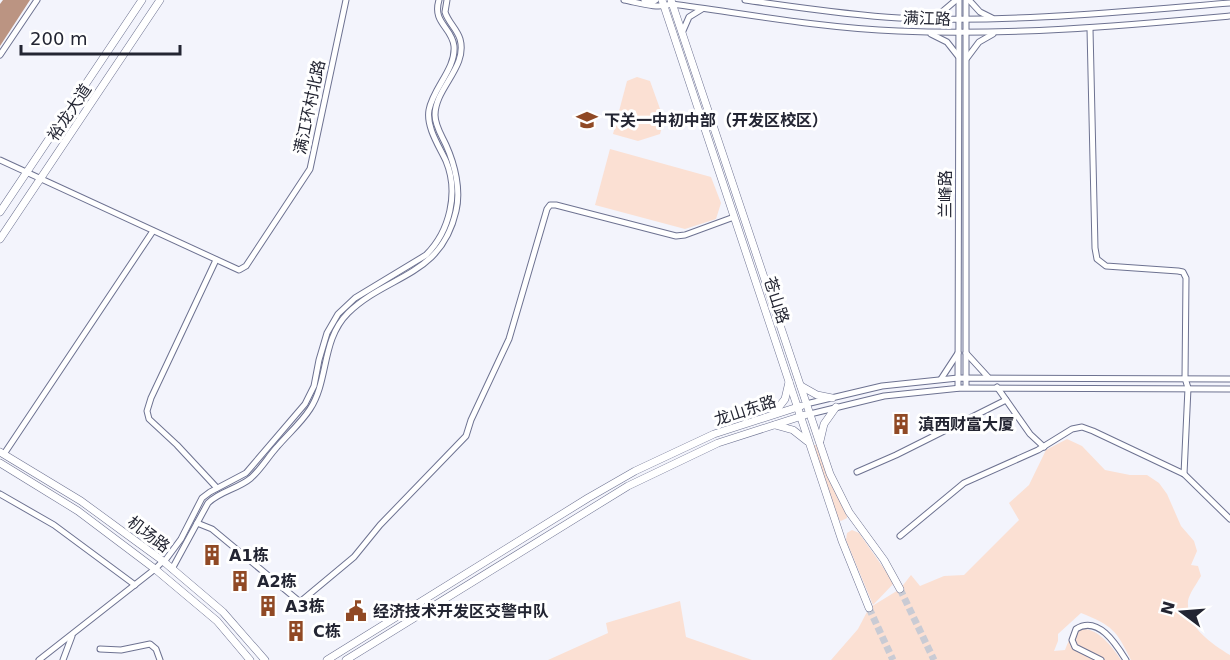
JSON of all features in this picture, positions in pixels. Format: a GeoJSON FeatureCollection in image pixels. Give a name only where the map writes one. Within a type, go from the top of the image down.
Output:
{"type":"FeatureCollection","features":[{"type":"Feature","properties":{"kind":"main road","name":"裕龙大道"},"geometry":{"type":"LineString","coordinates":[[0,212],[142,0]]}},
{"type":"Feature","properties":{"kind":"main road","name":"裕龙大道"},"geometry":{"type":"LineString","coordinates":[[0,239],[160,0]]}},
{"type":"Feature","properties":{"kind":"main road","name":"苍山路"},"geometry":{"type":"LineString","coordinates":[[667,2],[682,34],[830,474],[844,502],[888,567],[900,589]]}},
{"type":"Feature","properties":{"kind":"main road","name":"苍山路"},"geometry":{"type":"LineString","coordinates":[[667,2],[734,217],[842,541],[869,608]]}},
{"type":"Feature","properties":{"kind":"main road"},"geometry":{"type":"LineString","coordinates":[[770,415],[785,399],[789,386],[788,377]]}},
{"type":"Feature","properties":{"kind":"main road"},"geometry":{"type":"LineString","coordinates":[[800,386],[817,395],[832,398]]}},
{"type":"Feature","properties":{"kind":"main road","name":"龙山东路"},"geometry":{"type":"LineString","coordinates":[[327,660],[618,480],[696,441],[806,404]]}},
{"type":"Feature","properties":{"kind":"main road"},"geometry":{"type":"LineString","coordinates":[[819,444],[824,424],[836,407]]}},
{"type":"Feature","properties":{"kind":"main road","name":"龙山东路"},"geometry":{"type":"LineString","coordinates":[[346,660],[628,486],[709,447],[770,425],[810,414]]}},
{"type":"Feature","properties":{"kind":"main road"},"geometry":{"type":"LineString","coordinates":[[770,425],[793,430],[810,445]]}},
{"type":"Feature","properties":{"kind":"main road","name":"机场路"},"geometry":{"type":"LineString","coordinates":[[2,453],[81,501],[164,562],[223,612],[265,660]]}},
{"type":"Feature","properties":{"kind":"main road","name":"机场路"},"geometry":{"type":"LineString","coordinates":[[0,463],[78,511],[155,569],[217,621],[250,660]]}},
{"type":"Feature","properties":{"kind":"street"},"geometry":{"type":"LineString","coordinates":[[0,55],[37,0]]}},
{"type":"Feature","properties":{"kind":"street","name":"满江环村北路"},"geometry":{"type":"LineString","coordinates":[[216,260],[239,270],[246,266],[310,169],[346,0]]}},
{"type":"Feature","properties":{"kind":"street"},"geometry":{"type":"LineString","coordinates":[[39,660],[164,562],[181,539],[200,501],[206,494],[246,473],[303,408],[314,386],[327,333],[342,309],[355,298],[435,250],[453,195],[450,173],[430,126],[429,107],[451,63],[454,49],[452,37],[438,17],[439,0]]}},
{"type":"Feature","properties":{"kind":"street"},"geometry":{"type":"LineString","coordinates":[[172,569],[211,500],[252,477],[309,411],[318,392],[331,340],[344,317],[365,300],[418,269],[451,228],[458,203],[455,174],[436,124],[435,112],[440,96],[459,61],[461,45],[458,33],[446,14],[447,0]]}},
{"type":"Feature","properties":{"kind":"street","name":"满江路"},"geometry":{"type":"LineString","coordinates":[[624,0],[667,2],[838,26],[921,32],[995,33],[1090,29],[1230,16]]}},
{"type":"Feature","properties":{"kind":"street"},"geometry":{"type":"LineString","coordinates":[[644,0],[652,2],[656,0]]}},
{"type":"Feature","properties":{"kind":"street","name":"满江路"},"geometry":{"type":"LineString","coordinates":[[745,0],[863,15],[922,19],[1065,17],[1230,3]]}},
{"type":"Feature","properties":{"kind":"street"},"geometry":{"type":"LineString","coordinates":[[796,0],[798,7]]}},
{"type":"Feature","properties":{"kind":"street"},"geometry":{"type":"LineString","coordinates":[[922,19],[942,12],[957,0]]}},
{"type":"Feature","properties":{"kind":"street","name":"兰峰路"},"geometry":{"type":"LineString","coordinates":[[957,0],[959,19],[958,388]]}},
{"type":"Feature","properties":{"kind":"street"},"geometry":{"type":"LineString","coordinates":[[968,0],[980,12],[996,19]]}},
{"type":"Feature","properties":{"kind":"street","name":"兰峰路"},"geometry":{"type":"LineString","coordinates":[[966,387],[968,0]]}},
{"type":"Feature","properties":{"kind":"street"},"geometry":{"type":"LineString","coordinates":[[682,34],[689,17],[705,8]]}},
{"type":"Feature","properties":{"kind":"street"},"geometry":{"type":"LineString","coordinates":[[1090,29],[1096,256],[1099,263],[1106,266],[1174,270],[1184,274],[1186,280],[1185,378],[1188,388],[1184,474]]}},
{"type":"Feature","properties":{"kind":"street"},"geometry":{"type":"LineString","coordinates":[[921,32],[942,39],[959,59]]}},
{"type":"Feature","properties":{"kind":"street"},"geometry":{"type":"LineString","coordinates":[[967,59],[979,42],[995,33]]}},
{"type":"Feature","properties":{"kind":"street"},"geometry":{"type":"LineString","coordinates":[[438,146],[445,143]]}},
{"type":"Feature","properties":{"kind":"street"},"geometry":{"type":"LineString","coordinates":[[0,160],[216,260],[151,398],[147,414],[149,419],[217,488]]}},
{"type":"Feature","properties":{"kind":"street"},"geometry":{"type":"LineString","coordinates":[[197,523],[212,529],[300,602],[354,557],[381,525],[466,436],[471,420],[509,339],[547,209],[550,206],[556,205],[676,236],[685,235],[734,217]]}},
{"type":"Feature","properties":{"kind":"street"},"geometry":{"type":"LineString","coordinates":[[2,453],[153,231]]}},
{"type":"Feature","properties":{"kind":"street"},"geometry":{"type":"LineString","coordinates":[[941,379],[958,352]]}},
{"type":"Feature","properties":{"kind":"street"},"geometry":{"type":"LineString","coordinates":[[966,353],[988,377]]}},
{"type":"Feature","properties":{"kind":"street","name":"龙山东路"},"geometry":{"type":"LineString","coordinates":[[806,404],[882,386],[941,379],[988,377],[1230,379]]}},
{"type":"Feature","properties":{"kind":"street","name":"龙山东路"},"geometry":{"type":"LineString","coordinates":[[810,414],[900,394],[966,387],[1230,389]]}},
{"type":"Feature","properties":{"kind":"street"},"geometry":{"type":"LineString","coordinates":[[997,387],[1030,434],[1044,447]]}},
{"type":"Feature","properties":{"kind":"street"},"geometry":{"type":"LineString","coordinates":[[857,472],[1006,400]]}},
{"type":"Feature","properties":{"kind":"street"},"geometry":{"type":"LineString","coordinates":[[900,536],[960,486],[1044,447],[1072,429],[1084,428],[1184,474],[1230,519]]}},
{"type":"Feature","properties":{"kind":"street"},"geometry":{"type":"LineString","coordinates":[[0,494],[54,525],[135,585]]}},
{"type":"Feature","properties":{"kind":"street"},"geometry":{"type":"LineString","coordinates":[[1101,660],[1075,647],[1072,640],[1076,629],[1084,626],[1101,630],[1113,640],[1126,660]]}},
{"type":"Feature","properties":{"kind":"street"},"geometry":{"type":"LineString","coordinates":[[63,660],[72,634]]}},
{"type":"Feature","properties":{"kind":"street"},"geometry":{"type":"LineString","coordinates":[[100,649],[122,650],[150,644],[156,648],[160,660]]}},
{"type":"Feature","properties":{"kind":"shaded area"},"geometry":{"type":"Polygon","coordinates":[[[3,0],[30,0],[0,46],[0,4],[3,0]]]}},
{"type":"Feature","properties":{"kind":"shaded area"},"geometry":{"type":"Polygon","coordinates":[[[637,77],[650,81],[664,120],[660,134],[638,141],[613,134],[627,81],[637,77]]]}},
{"type":"Feature","properties":{"kind":"shaded area"},"geometry":{"type":"Polygon","coordinates":[[[610,149],[711,177],[721,203],[716,219],[685,229],[595,205],[610,149]]]}},
{"type":"Feature","properties":{"kind":"shaded area"},"geometry":{"type":"Polygon","coordinates":[[[1067,439],[1082,446],[1105,470],[1130,475],[1147,475],[1159,483],[1167,494],[1181,526],[1194,541],[1197,551],[1191,565],[1198,566],[1201,576],[1188,601],[1191,619],[1201,633],[1230,655],[1230,660],[1131,660],[1112,630],[1081,613],[1058,634],[1054,651],[1065,650],[1071,638],[1078,631],[1085,629],[1101,636],[1121,660],[831,660],[858,629],[869,608],[900,589],[911,575],[920,586],[944,576],[964,575],[1019,520],[1009,503],[1029,485],[1046,450],[1067,439]]]}},
{"type":"Feature","properties":{"kind":"shaded area"},"geometry":{"type":"Polygon","coordinates":[[[813,445],[816,445],[830,482],[847,516],[841,521],[838,519],[813,445]]]}},
{"type":"Feature","properties":{"kind":"shaded area"},"geometry":{"type":"Polygon","coordinates":[[[852,530],[859,533],[894,583],[873,605],[846,540],[847,533],[852,530]]]}},
{"type":"Feature","properties":{"kind":"shaded area"},"geometry":{"type":"Polygon","coordinates":[[[680,601],[686,637],[752,660],[548,660],[608,633],[606,623],[680,601]]]}},
{"type":"Feature","properties":{"kind":"tunnel"},"geometry":{"type":"LineString","coordinates":[[900,589],[934,660]]}},
{"type":"Feature","properties":{"kind":"tunnel"},"geometry":{"type":"LineString","coordinates":[[869,608],[893,660]]}},
{"type":"Feature","properties":{"kind":"place","name":"下关一中初中部（开发区校区）"},"geometry":{"type":"Point","coordinates":[587,120]}},
{"type":"Feature","properties":{"kind":"place","name":"滇西财富大厦"},"geometry":{"type":"Point","coordinates":[901,424]}},
{"type":"Feature","properties":{"kind":"place","name":"A1栋"},"geometry":{"type":"Point","coordinates":[212,555]}},
{"type":"Feature","properties":{"kind":"place","name":"A2栋"},"geometry":{"type":"Point","coordinates":[240,581]}},
{"type":"Feature","properties":{"kind":"place","name":"A3栋"},"geometry":{"type":"Point","coordinates":[268,606]}},
{"type":"Feature","properties":{"kind":"place","name":"经济技术开发区交警中队"},"geometry":{"type":"Point","coordinates":[356,611]}},
{"type":"Feature","properties":{"kind":"place","name":"C栋"},"geometry":{"type":"Point","coordinates":[296,631]}}]}
